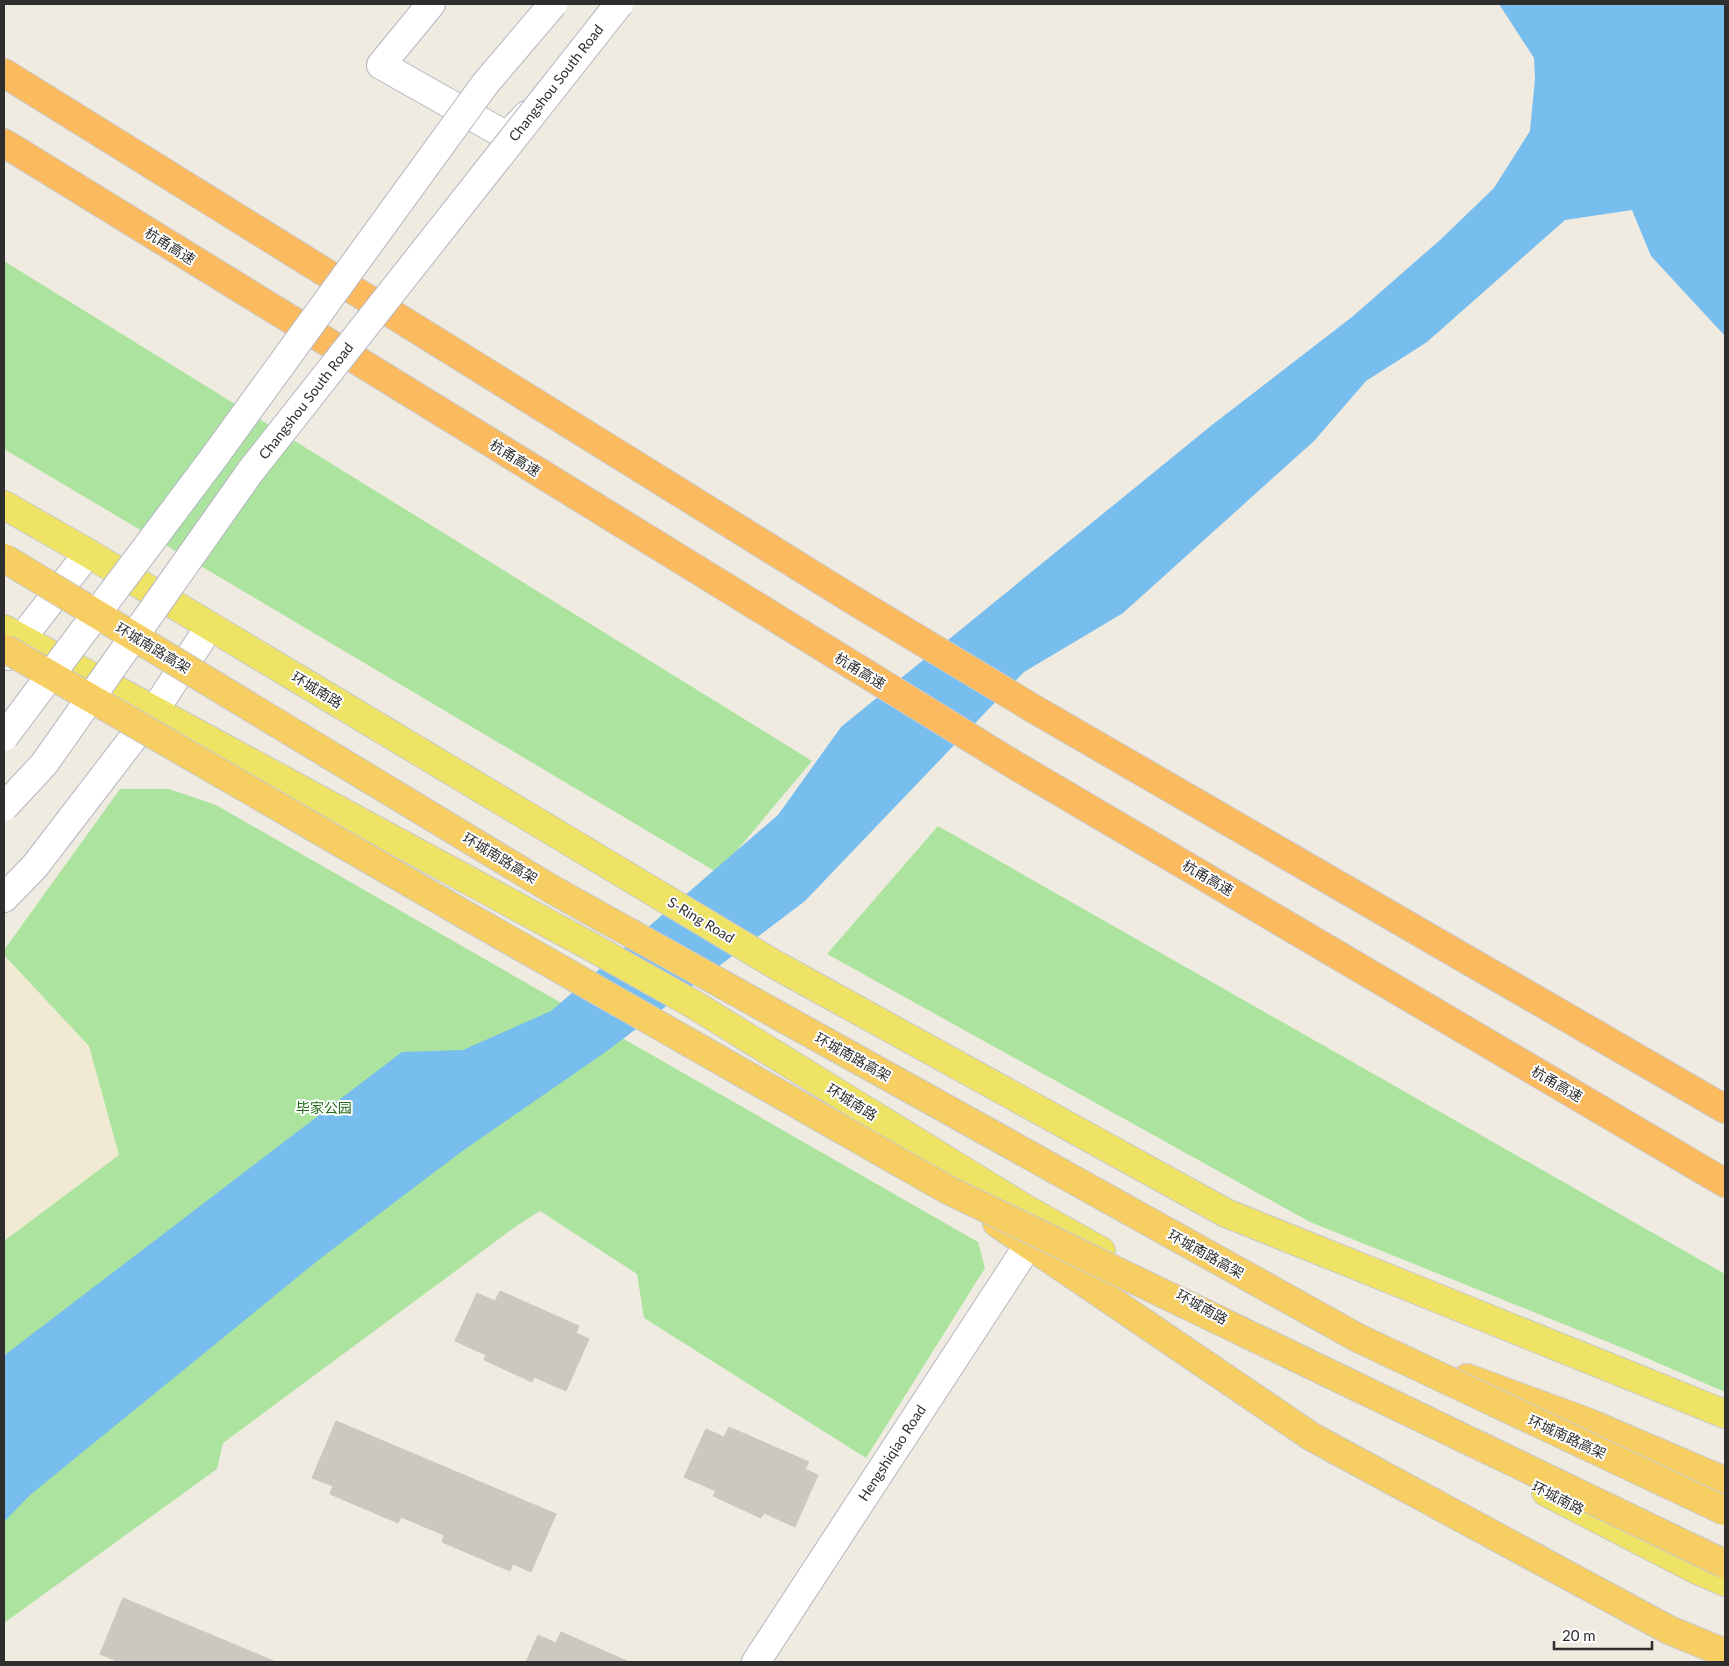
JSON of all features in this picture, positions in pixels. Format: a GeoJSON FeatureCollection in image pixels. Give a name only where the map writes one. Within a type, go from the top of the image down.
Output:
{"type":"FeatureCollection","features":[{"type":"Feature","properties":{"kind":"highway"},"geometry":{"type":"LineString","coordinates":[[4,73],[853,600],[1034,709],[1725,1109]]}},
{"type":"Feature","properties":{"kind":"highway","name":"杭甬高速"},"geometry":{"type":"LineString","coordinates":[[4,143],[1013,764],[1725,1183]]}},
{"type":"Feature","properties":{"kind":"highway","name":"环城南路高架"},"geometry":{"type":"LineString","coordinates":[[4,558],[553,890],[1358,1338],[1725,1511]]}},
{"type":"Feature","properties":{"kind":"highway"},"geometry":{"type":"LineString","coordinates":[[10,639],[460,912],[948,1190],[1725,1564]]}},
{"type":"Feature","properties":{"kind":"highway"},"geometry":{"type":"LineString","coordinates":[[948,1190],[1312,1437],[1669,1630],[1725,1653]]}},
{"type":"Feature","properties":{"kind":"highway"},"geometry":{"type":"LineString","coordinates":[[1358,1338],[1587,1422],[1725,1481]]}},
{"type":"Feature","properties":{"kind":"main road"},"geometry":{"type":"LineString","coordinates":[[431,4],[380,65],[507,136],[589,49],[626,4]]}},
{"type":"Feature","properties":{"kind":"main road"},"geometry":{"type":"LineString","coordinates":[[4,737],[212,460],[485,84],[553,4]]}},
{"type":"Feature","properties":{"kind":"main road","name":"Changshou South Road"},"geometry":{"type":"LineString","coordinates":[[4,807],[44,764],[250,472],[619,4]]}},
{"type":"Feature","properties":{"kind":"main road","name":"环城南路"},"geometry":{"type":"LineString","coordinates":[[4,505],[88,553],[629,876]]}},
{"type":"Feature","properties":{"kind":"main road"},"geometry":{"type":"LineString","coordinates":[[4,661],[10,639],[88,553]]}},
{"type":"Feature","properties":{"kind":"main road"},"geometry":{"type":"LineString","coordinates":[[4,898],[35,866],[154,711],[210,626]]}},
{"type":"Feature","properties":{"kind":"main road"},"geometry":{"type":"LineString","coordinates":[[10,639],[154,711]]}},
{"type":"Feature","properties":{"kind":"main road","name":"环城南路"},"geometry":{"type":"LineString","coordinates":[[154,711],[694,1004],[1024,1208],[1398,1415],[1697,1570],[1725,1582]]}},
{"type":"Feature","properties":{"kind":"main road","name":"S-Ring Road"},"geometry":{"type":"LineString","coordinates":[[629,876],[774,964],[1226,1213],[1725,1414]]}},
{"type":"Feature","properties":{"kind":"main road","name":"Hengshiqiao Road"},"geometry":{"type":"LineString","coordinates":[[756,1662],[1029,1244]]}},
{"type":"Feature","properties":{"kind":"shaded area"},"geometry":{"type":"Polygon","coordinates":[[[4,955],[89,1046],[119,1155],[4,1241],[4,955]]]}},
{"type":"Feature","properties":{"kind":"green space"},"geometry":{"type":"Polygon","coordinates":[[[4,261],[812,761],[718,873],[4,449],[4,261]]]}},
{"type":"Feature","properties":{"kind":"green space","name":"毕家公园"},"geometry":{"type":"Polygon","coordinates":[[[120,789],[169,789],[216,805],[978,1242],[985,1268],[866,1458],[644,1318],[637,1274],[540,1211],[515,1227],[223,1443],[217,1469],[4,1623],[4,1241],[119,1155],[89,1046],[4,955],[4,950],[120,789]]]}},
{"type":"Feature","properties":{"kind":"green space"},"geometry":{"type":"Polygon","coordinates":[[[938,826],[1725,1274],[1725,1392],[1635,1353],[1310,1222],[827,954],[938,826]]]}},
{"type":"Feature","properties":{"kind":"water"},"geometry":{"type":"Polygon","coordinates":[[[1499,4],[1725,4],[1725,336],[1651,256],[1632,210],[1565,220],[1427,342],[1366,381],[1314,441],[1123,613],[1024,672],[805,901],[607,1051],[461,1152],[321,1258],[30,1495],[4,1522],[4,1356],[6,1354],[402,1052],[463,1050],[551,1011],[778,815],[841,727],[1212,425],[1352,317],[1440,240],[1494,188],[1530,131],[1535,79],[1534,58],[1499,4]]]}},
{"type":"Feature","properties":{"kind":"building"},"geometry":{"type":"Polygon","coordinates":[[[500,1291],[579,1326],[576,1333],[589,1339],[566,1391],[534,1377],[532,1382],[484,1360],[486,1355],[455,1341],[477,1293],[495,1301],[500,1291]]]}},
{"type":"Feature","properties":{"kind":"building"},"geometry":{"type":"Polygon","coordinates":[[[336,1421],[556,1514],[531,1572],[513,1564],[510,1571],[442,1542],[444,1535],[401,1517],[398,1523],[330,1494],[333,1486],[312,1478],[336,1421]]]}},
{"type":"Feature","properties":{"kind":"building"},"geometry":{"type":"Polygon","coordinates":[[[729,1427],[809,1462],[805,1469],[818,1475],[795,1527],[764,1513],[761,1518],[713,1496],[716,1491],[684,1477],[706,1429],[724,1437],[729,1427]]]}},
{"type":"Feature","properties":{"kind":"building"},"geometry":{"type":"Polygon","coordinates":[[[123,1598],[276,1662],[119,1662],[100,1654],[123,1598]]]}},
{"type":"Feature","properties":{"kind":"building"},"geometry":{"type":"Polygon","coordinates":[[[561,1632],[629,1662],[526,1662],[538,1635],[556,1643],[561,1632]]]}}]}
